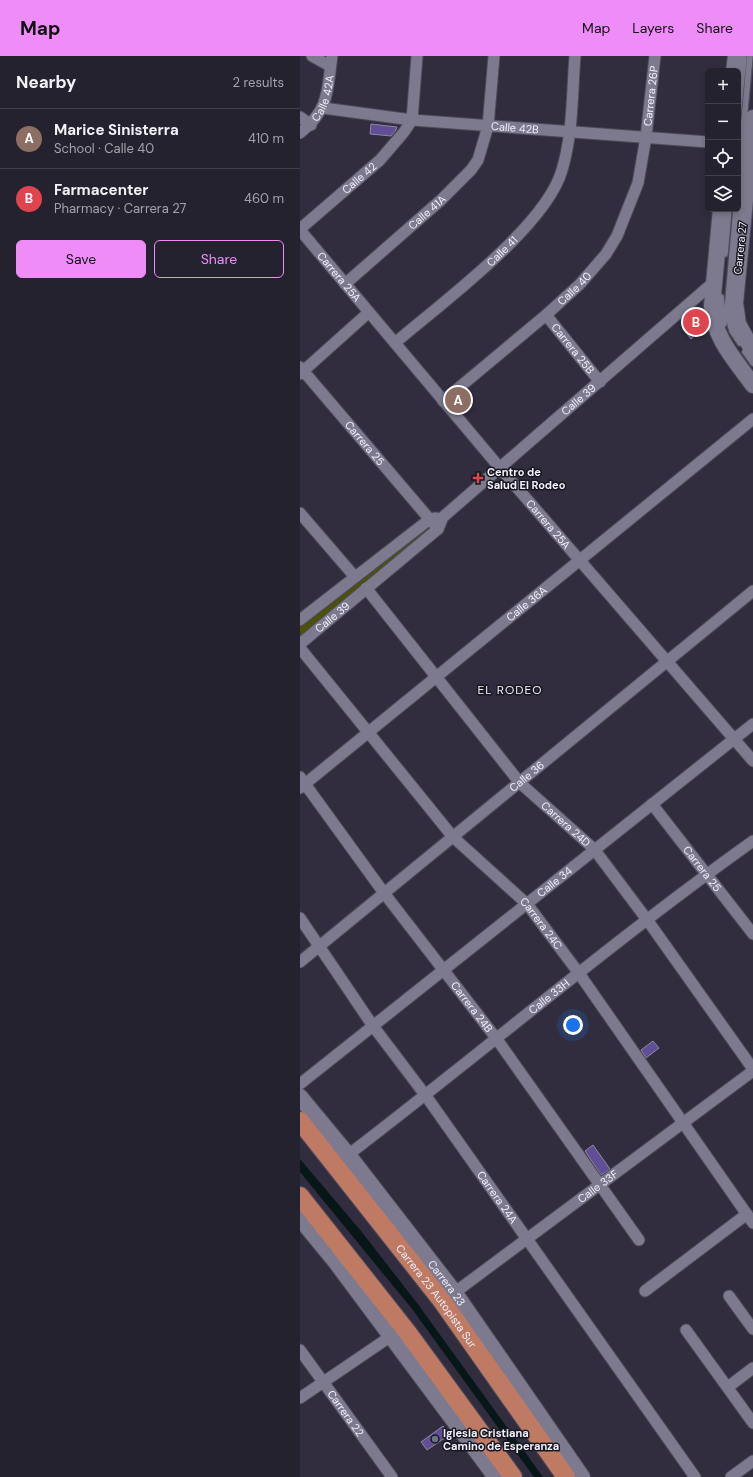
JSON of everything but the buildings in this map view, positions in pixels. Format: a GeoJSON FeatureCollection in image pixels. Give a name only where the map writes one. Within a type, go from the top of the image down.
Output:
{"type":"FeatureCollection","features":[{"type":"Feature","properties":{"kind":"main road","name":"Carrera 23 Autopista Sur"},"geometry":{"type":"LineString","coordinates":[[300,1121],[448,1297],[566,1477]]}},
{"type":"Feature","properties":{"kind":"main road"},"geometry":{"type":"LineString","coordinates":[[300,1196],[341,1258],[513,1477]]}},
{"type":"Feature","properties":{"kind":"street"},"geometry":{"type":"LineString","coordinates":[[312,56],[331,61]]}},
{"type":"Feature","properties":{"kind":"street"},"geometry":{"type":"LineString","coordinates":[[412,120],[417,56]]}},
{"type":"Feature","properties":{"kind":"street","name":"Calle 41A"},"geometry":{"type":"LineString","coordinates":[[345,284],[441,200],[471,170],[478,160],[488,126],[494,56]]}},
{"type":"Feature","properties":{"kind":"street","name":"Calle 41"},"geometry":{"type":"LineString","coordinates":[[394,343],[498,255],[538,212],[556,185],[562,171],[569,131],[575,56]]}},
{"type":"Feature","properties":{"kind":"street","name":"Carrera 26P"},"geometry":{"type":"LineString","coordinates":[[646,137],[655,56]]}},
{"type":"Feature","properties":{"kind":"street"},"geometry":{"type":"LineString","coordinates":[[734,68],[736,56]]}},
{"type":"Feature","properties":{"kind":"street","name":"Calle 42A"},"geometry":{"type":"LineString","coordinates":[[300,133],[310,125],[323,108],[331,61]]}},
{"type":"Feature","properties":{"kind":"street","name":"Calle 42B"},"geometry":{"type":"LineString","coordinates":[[323,108],[412,120],[705,142]]}},
{"type":"Feature","properties":{"kind":"street"},"geometry":{"type":"LineString","coordinates":[[300,118],[310,125]]}},
{"type":"Feature","properties":{"kind":"street","name":"Carrera 27"},"geometry":{"type":"LineString","coordinates":[[747,353],[738,324],[734,303],[751,153],[753,118]]}},
{"type":"Feature","properties":{"kind":"street","name":"Calle 42"},"geometry":{"type":"LineString","coordinates":[[300,230],[380,160],[404,132],[412,120]]}},
{"type":"Feature","properties":{"kind":"street","name":"Calle 40"},"geometry":{"type":"LineString","coordinates":[[444,401],[546,315],[580,284],[606,254],[617,236],[638,183],[646,137]]}},
{"type":"Feature","properties":{"kind":"street","name":"Carrera 27"},"geometry":{"type":"LineString","coordinates":[[721,212],[718,284],[712,314],[716,330],[753,385]]}},
{"type":"Feature","properties":{"kind":"street","name":"Carrera 25A"},"geometry":{"type":"LineString","coordinates":[[300,230],[368,313],[500,468],[753,761]]}},
{"type":"Feature","properties":{"kind":"street","name":"Calle 39"},"geometry":{"type":"LineString","coordinates":[[300,644],[438,529],[443,517],[600,382],[718,284]]}},
{"type":"Feature","properties":{"kind":"street"},"geometry":{"type":"LineString","coordinates":[[301,371],[368,313]]}},
{"type":"Feature","properties":{"kind":"street","name":"Carrera 25B"},"geometry":{"type":"LineString","coordinates":[[546,315],[600,382]]}},
{"type":"Feature","properties":{"kind":"street","name":"Carrera 25"},"geometry":{"type":"LineString","coordinates":[[301,371],[430,519]]}},
{"type":"Feature","properties":{"kind":"street","name":"Calle 36A"},"geometry":{"type":"LineString","coordinates":[[302,783],[437,677],[753,419]]}},
{"type":"Feature","properties":{"kind":"street"},"geometry":{"type":"LineString","coordinates":[[300,513],[355,577]]}},
{"type":"Feature","properties":{"kind":"street","name":"Calle 39"},"geometry":{"type":"LineString","coordinates":[[300,620],[430,519],[443,517]]}},
{"type":"Feature","properties":{"kind":"street"},"geometry":{"type":"LineString","coordinates":[[430,519],[438,529]]}},
{"type":"Feature","properties":{"kind":"street","name":"Carrera 24D"},"geometry":{"type":"LineString","coordinates":[[366,588],[520,783],[594,849],[648,921],[753,1070]]}},
{"type":"Feature","properties":{"kind":"street","name":"Calle 36"},"geometry":{"type":"LineString","coordinates":[[300,962],[753,591]]}},
{"type":"Feature","properties":{"kind":"street","name":"Carrera 24C"},"geometry":{"type":"LineString","coordinates":[[300,648],[453,837],[527,904],[578,972],[750,1218]]}},
{"type":"Feature","properties":{"kind":"street","name":"Calle 34"},"geometry":{"type":"LineString","coordinates":[[300,1084],[753,724]]}},
{"type":"Feature","properties":{"kind":"street","name":"Carrera 24B"},"geometry":{"type":"LineString","coordinates":[[302,783],[384,893],[496,1038],[640,1240]]}},
{"type":"Feature","properties":{"kind":"street","name":"Carrera 25"},"geometry":{"type":"LineString","coordinates":[[652,804],[753,934]]}},
{"type":"Feature","properties":{"kind":"street","name":"Calle 33H"},"geometry":{"type":"LineString","coordinates":[[348,1155],[426,1096],[578,972],[648,921],[707,873],[753,841]]}},
{"type":"Feature","properties":{"kind":"street","name":"Carrera 24A"},"geometry":{"type":"LineString","coordinates":[[300,918],[373,1026],[426,1096],[696,1477]]}},
{"type":"Feature","properties":{"kind":"street","name":"Calle 33F"},"geometry":{"type":"LineString","coordinates":[[448,1297],[753,1070]]}},
{"type":"Feature","properties":{"kind":"street","name":"Carrera 23"},"geometry":{"type":"LineString","coordinates":[[300,1097],[348,1155],[448,1297],[582,1477]]}},
{"type":"Feature","properties":{"kind":"street"},"geometry":{"type":"LineString","coordinates":[[300,1218],[341,1258]]}},
{"type":"Feature","properties":{"kind":"street"},"geometry":{"type":"LineString","coordinates":[[645,1291],[750,1218]]}},
{"type":"Feature","properties":{"kind":"street"},"geometry":{"type":"LineString","coordinates":[[730,1296],[753,1329]]}},
{"type":"Feature","properties":{"kind":"street"},"geometry":{"type":"LineString","coordinates":[[686,1330],[753,1423]]}},
{"type":"Feature","properties":{"kind":"street"},"geometry":{"type":"LineString","coordinates":[[300,1398],[398,1332],[496,1477]]}},
{"type":"Feature","properties":{"kind":"street","name":"Carrera 22"},"geometry":{"type":"LineString","coordinates":[[300,1350],[392,1477]]}},
{"type":"Feature","properties":{"kind":"street"},"geometry":{"type":"LineString","coordinates":[[728,1387],[753,1368]]}},
{"type":"Feature","properties":{"kind":"street"},"geometry":{"type":"LineString","coordinates":[[731,1477],[753,1461]]}},
{"type":"Feature","properties":{"kind":"lane"},"geometry":{"type":"LineString","coordinates":[[739,104],[744,56]]}},
{"type":"Feature","properties":{"kind":"lane"},"geometry":{"type":"LineString","coordinates":[[739,176],[750,56]]}},
{"type":"Feature","properties":{"kind":"lane"},"geometry":{"type":"LineString","coordinates":[[724,263],[729,212]]}},
{"type":"Feature","properties":{"kind":"lane"},"geometry":{"type":"LineString","coordinates":[[736,212],[727,312],[732,331],[751,365]]}},
{"type":"Feature","properties":{"kind":"lane"},"geometry":{"type":"LineString","coordinates":[[718,284],[722,318],[727,334],[736,349]]}},
{"type":"Feature","properties":{"kind":"lane"},"geometry":{"type":"LineString","coordinates":[[747,353],[751,365]]}},
{"type":"Feature","properties":{"kind":"green space"},"geometry":{"type":"Polygon","coordinates":[[[430,519],[438,529],[300,644],[300,620],[430,519]]]}},
{"type":"Feature","properties":{"kind":"shaded area"},"geometry":{"type":"Polygon","coordinates":[[[300,1159],[361,1231],[417,1303],[543,1477],[534,1477],[412,1309],[300,1172],[300,1159]]]}},
{"type":"Feature","properties":{"kind":"place","name":"Farmacenter"},"geometry":{"type":"Point","coordinates":[696,322]}},
{"type":"Feature","properties":{"kind":"place","name":"Marice Sinisterra"},"geometry":{"type":"Point","coordinates":[458,400]}},
{"type":"Feature","properties":{"kind":"place","name":"Centro de Salud El Rodeo"},"geometry":{"type":"Point","coordinates":[478,478]}},
{"type":"Feature","properties":{"kind":"place","name":"Iglesia Cristiana Camino de Esperanza"},"geometry":{"type":"Point","coordinates":[435,1439]}},
{"type":"Feature","properties":{"kind":"district","name":"EL RODEO"},"geometry":{"type":"Point","coordinates":[510,690]}}]}
